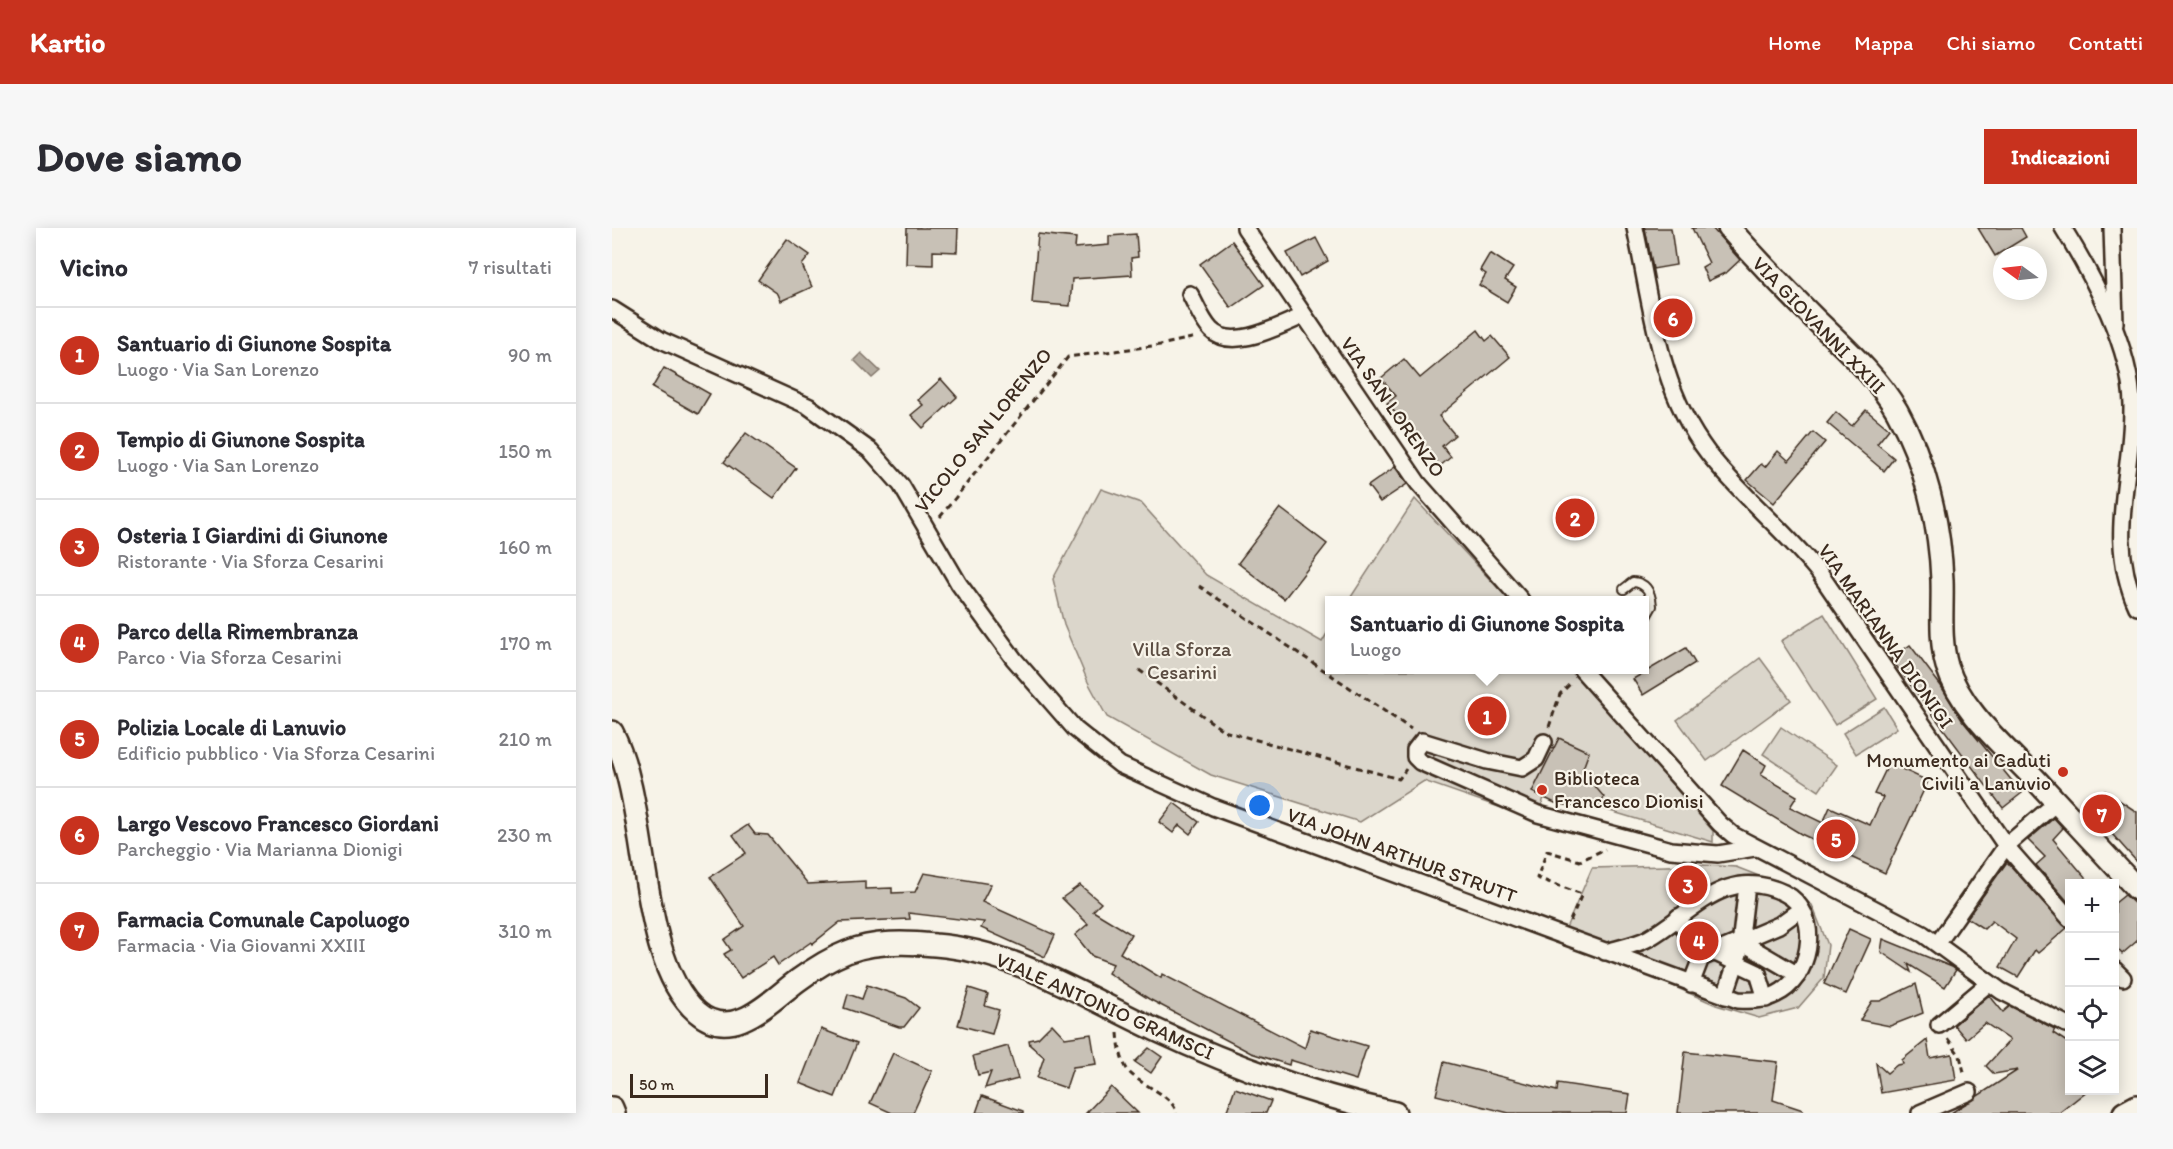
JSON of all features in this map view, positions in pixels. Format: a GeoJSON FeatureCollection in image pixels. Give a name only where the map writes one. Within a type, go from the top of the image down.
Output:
{"type":"FeatureCollection","features":[{"type":"Feature","properties":{"kind":"street","name":"VIA SAN LORENZO"},"geometry":{"type":"LineString","coordinates":[[1245,228],[1418,483],[1517,596]]}},
{"type":"Feature","properties":{"kind":"street","name":"VIA MARIANNA DIONIGI"},"geometry":{"type":"LineString","coordinates":[[1635,228],[1664,362],[1687,421],[1722,470],[1797,546],[1820,574],[2006,846],[2065,913]]}},
{"type":"Feature","properties":{"kind":"street","name":"VIA GIOVANNI XXIII"},"geometry":{"type":"LineString","coordinates":[[1729,228],[1774,278],[1859,363],[1897,411],[1918,461],[1935,521],[1940,557],[1942,641],[1952,677],[1974,713],[2137,889]]}},
{"type":"Feature","properties":{"kind":"street"},"geometry":{"type":"LineString","coordinates":[[2063,228],[2090,277],[2116,335],[2128,375],[2132,404],[2121,518],[2121,554],[2128,586],[2137,607]]}},
{"type":"Feature","properties":{"kind":"street"},"geometry":{"type":"LineString","coordinates":[[2112,228],[2116,335]]}},
{"type":"Feature","properties":{"kind":"street"},"geometry":{"type":"LineString","coordinates":[[1190,294],[1214,333],[1231,338],[1246,337],[1303,316]]}},
{"type":"Feature","properties":{"kind":"street","name":"VIA JOHN ARTHUR STRUTT"},"geometry":{"type":"LineString","coordinates":[[612,309],[661,340],[798,401],[839,426],[889,469],[977,611],[1034,684],[1080,734],[1116,762],[1213,807],[1562,938],[1725,996],[1748,1001],[1766,999]]}},
{"type":"Feature","properties":{"kind":"street"},"geometry":{"type":"LineString","coordinates":[[1587,674],[1726,831],[1938,943],[1989,983],[2016,1000],[2065,1024]]}},
{"type":"Feature","properties":{"kind":"street","name":"VIALE ANTONIO GRAMSCI"},"geometry":{"type":"LineString","coordinates":[[612,732],[620,750],[631,792],[667,967],[686,1000],[708,1019],[721,1023],[747,1019],[798,980],[840,955],[867,946],[902,943],[962,948],[1003,959],[1233,1062],[1341,1099],[1395,1113]]}},
{"type":"Feature","properties":{"kind":"street"},"geometry":{"type":"LineString","coordinates":[[1544,742],[1536,759],[1529,766],[1522,768],[1487,761],[1430,742],[1418,743],[1415,757],[1420,762],[1538,814],[1611,834],[1694,853],[1725,853],[1755,848]]}},
{"type":"Feature","properties":{"kind":"street"},"geometry":{"type":"LineString","coordinates":[[1938,943],[2006,846],[2057,802]]}},
{"type":"Feature","properties":{"kind":"street"},"geometry":{"type":"LineString","coordinates":[[1725,996],[1737,963],[1747,885]]}},
{"type":"Feature","properties":{"kind":"street"},"geometry":{"type":"LineString","coordinates":[[1605,952],[1648,939],[1678,917],[1714,892],[1747,885],[1783,892],[1794,899],[1801,909],[1809,932],[1808,945],[1798,975],[1784,990],[1766,999],[1758,973],[1692,942],[1678,917]]}},
{"type":"Feature","properties":{"kind":"street"},"geometry":{"type":"LineString","coordinates":[[1691,984],[1701,958],[1779,924],[1801,909]]}},
{"type":"Feature","properties":{"kind":"street"},"geometry":{"type":"LineString","coordinates":[[1740,941],[1798,975]]}},
{"type":"Feature","properties":{"kind":"street"},"geometry":{"type":"LineString","coordinates":[[1938,1025],[1989,983]]}},
{"type":"Feature","properties":{"kind":"street"},"geometry":{"type":"LineString","coordinates":[[1920,1113],[1969,1092]]}},
{"type":"Feature","properties":{"kind":"street"},"geometry":{"type":"LineString","coordinates":[[2124,1113],[2137,1106]]}},
{"type":"Feature","properties":{"kind":"street"},"geometry":{"type":"LineString","coordinates":[[612,1108],[614,1113]]}},
{"type":"Feature","properties":{"kind":"lane"},"geometry":{"type":"LineString","coordinates":[[1624,589],[1633,582],[1640,582],[1647,588],[1652,606],[1649,611]]}},
{"type":"Feature","properties":{"kind":"path","name":"VICOLO SAN LORENZO"},"geometry":{"type":"LineString","coordinates":[[925,528],[954,502],[1068,357],[1160,345],[1214,333]]}},
{"type":"Feature","properties":{"kind":"path"},"geometry":{"type":"LineString","coordinates":[[1198,586],[1325,671]]}},
{"type":"Feature","properties":{"kind":"path"},"geometry":{"type":"LineString","coordinates":[[1139,670],[1224,731],[1399,779],[1415,757]]}},
{"type":"Feature","properties":{"kind":"path"},"geometry":{"type":"LineString","coordinates":[[1329,674],[1430,742]]}},
{"type":"Feature","properties":{"kind":"path"},"geometry":{"type":"LineString","coordinates":[[1544,742],[1560,694],[1579,674]]}},
{"type":"Feature","properties":{"kind":"path"},"geometry":{"type":"LineString","coordinates":[[1562,938],[1582,894],[1538,878],[1547,851],[1580,861],[1608,847],[1611,834]]}},
{"type":"Feature","properties":{"kind":"path"},"geometry":{"type":"LineString","coordinates":[[1126,1015],[1118,1030],[1120,1052],[1130,1073],[1154,1088],[1177,1113]]}},
{"type":"Feature","properties":{"kind":"path"},"geometry":{"type":"LineString","coordinates":[[1938,1025],[1960,1056],[1969,1092]]}},
{"type":"Feature","properties":{"kind":"green space","name":"Villa Sforza Cesarini"},"geometry":{"type":"Polygon","coordinates":[[[1101,489],[1141,503],[1206,575],[1322,642],[1325,637],[1325,674],[1577,674],[1713,831],[1713,842],[1600,808],[1577,807],[1544,798],[1536,820],[1424,781],[1360,822],[1211,775],[1107,717],[1088,682],[1064,625],[1053,579],[1101,489]]]}},
{"type":"Feature","properties":{"kind":"green space"},"geometry":{"type":"Polygon","coordinates":[[[1415,499],[1505,596],[1352,596],[1415,499]]]}},
{"type":"Feature","properties":{"kind":"green space"},"geometry":{"type":"Polygon","coordinates":[[[1824,614],[1877,699],[1835,725],[1781,641],[1824,614]]]}},
{"type":"Feature","properties":{"kind":"green space"},"geometry":{"type":"Polygon","coordinates":[[[1760,658],[1791,700],[1707,761],[1677,720],[1760,658]]]}},
{"type":"Feature","properties":{"kind":"green space"},"geometry":{"type":"Polygon","coordinates":[[[1884,707],[1897,728],[1856,754],[1843,733],[1884,707]]]}},
{"type":"Feature","properties":{"kind":"green space"},"geometry":{"type":"Polygon","coordinates":[[[1781,727],[1837,765],[1819,791],[1763,754],[1781,727]]]}},
{"type":"Feature","properties":{"kind":"green space"},"geometry":{"type":"Polygon","coordinates":[[[1703,865],[1736,867],[1782,885],[1812,905],[1828,945],[1824,978],[1798,1008],[1759,1018],[1716,1005],[1562,937],[1592,868],[1703,865]]]}},
{"type":"Feature","properties":{"kind":"shaded area"},"geometry":{"type":"Polygon","coordinates":[[[861,353],[880,371],[872,378],[854,360],[861,353]]]}},
{"type":"Feature","properties":{"kind":"building"},"geometry":{"type":"Polygon","coordinates":[[[907,228],[958,228],[957,252],[933,251],[933,265],[906,264],[907,228]]]}},
{"type":"Feature","properties":{"kind":"building"},"geometry":{"type":"Polygon","coordinates":[[[1645,228],[1671,228],[1676,265],[1653,269],[1645,228]]]}},
{"type":"Feature","properties":{"kind":"building"},"geometry":{"type":"Polygon","coordinates":[[[1692,228],[1712,228],[1740,260],[1727,272],[1708,281],[1702,267],[1709,263],[1692,228]]]}},
{"type":"Feature","properties":{"kind":"building"},"geometry":{"type":"Polygon","coordinates":[[[1978,228],[2021,228],[2026,237],[2011,246],[1993,246],[1993,253],[1978,228]]]}},
{"type":"Feature","properties":{"kind":"building"},"geometry":{"type":"Polygon","coordinates":[[[1038,234],[1076,238],[1075,248],[1109,245],[1109,236],[1136,234],[1138,257],[1131,258],[1132,275],[1072,279],[1070,306],[1032,303],[1038,234]]]}},
{"type":"Feature","properties":{"kind":"building"},"geometry":{"type":"Polygon","coordinates":[[[1316,238],[1328,261],[1300,277],[1287,253],[1316,238]]]}},
{"type":"Feature","properties":{"kind":"building"},"geometry":{"type":"Polygon","coordinates":[[[787,239],[810,255],[802,265],[812,287],[781,301],[778,294],[758,280],[787,239]]]}},
{"type":"Feature","properties":{"kind":"building"},"geometry":{"type":"Polygon","coordinates":[[[1232,241],[1264,285],[1231,308],[1200,264],[1232,241]]]}},
{"type":"Feature","properties":{"kind":"building"},"geometry":{"type":"Polygon","coordinates":[[[1490,253],[1513,268],[1505,280],[1516,287],[1507,302],[1479,285],[1486,274],[1480,270],[1490,253]]]}},
{"type":"Feature","properties":{"kind":"building"},"geometry":{"type":"Polygon","coordinates":[[[1478,330],[1486,341],[1492,336],[1510,357],[1439,416],[1455,435],[1442,446],[1451,457],[1440,466],[1387,403],[1396,396],[1381,378],[1404,359],[1420,378],[1478,330]]]}},
{"type":"Feature","properties":{"kind":"building"},"geometry":{"type":"Polygon","coordinates":[[[664,368],[710,394],[698,414],[652,388],[664,368]]]}},
{"type":"Feature","properties":{"kind":"building"},"geometry":{"type":"Polygon","coordinates":[[[941,379],[957,397],[923,428],[911,415],[923,405],[918,400],[941,379]]]}},
{"type":"Feature","properties":{"kind":"building"},"geometry":{"type":"Polygon","coordinates":[[[1866,410],[1889,429],[1877,444],[1894,458],[1884,471],[1827,423],[1836,412],[1852,426],[1866,410]]]}},
{"type":"Feature","properties":{"kind":"building"},"geometry":{"type":"Polygon","coordinates":[[[1813,432],[1825,442],[1774,503],[1747,480],[1761,464],[1765,467],[1778,451],[1789,461],[1813,432]]]}},
{"type":"Feature","properties":{"kind":"building"},"geometry":{"type":"Polygon","coordinates":[[[746,433],[796,468],[774,498],[724,462],[746,433]]]}},
{"type":"Feature","properties":{"kind":"building"},"geometry":{"type":"Polygon","coordinates":[[[1395,467],[1407,484],[1380,502],[1368,486],[1395,467]]]}},
{"type":"Feature","properties":{"kind":"building"},"geometry":{"type":"Polygon","coordinates":[[[1280,508],[1327,544],[1284,599],[1238,563],[1280,508]]]}},
{"type":"Feature","properties":{"kind":"building"},"geometry":{"type":"Polygon","coordinates":[[[1910,645],[1941,686],[1962,720],[2022,793],[2003,808],[1891,659],[1910,645]]]}},
{"type":"Feature","properties":{"kind":"building"},"geometry":{"type":"Polygon","coordinates":[[[1686,648],[1695,663],[1643,695],[1633,679],[1642,674],[1649,674],[1649,670],[1686,648]]]}},
{"type":"Feature","properties":{"kind":"building"},"geometry":{"type":"Polygon","coordinates":[[[1559,738],[1589,752],[1582,771],[1604,797],[1599,808],[1555,803],[1532,792],[1559,738]]]}},
{"type":"Feature","properties":{"kind":"building"},"geometry":{"type":"Polygon","coordinates":[[[1743,750],[1766,765],[1761,775],[1797,796],[1790,807],[1823,823],[1830,807],[1870,825],[1883,797],[1874,794],[1889,763],[1928,781],[1885,873],[1801,834],[1722,786],[1743,750]]]}},
{"type":"Feature","properties":{"kind":"building"},"geometry":{"type":"Polygon","coordinates":[[[2105,791],[2137,812],[2137,862],[2088,807],[2105,791]]]}},
{"type":"Feature","properties":{"kind":"building"},"geometry":{"type":"Polygon","coordinates":[[[1174,803],[1199,822],[1190,834],[1179,825],[1173,833],[1159,822],[1174,803]]]}},
{"type":"Feature","properties":{"kind":"building"},"geometry":{"type":"Polygon","coordinates":[[[2054,818],[2063,828],[2053,839],[2087,879],[2065,879],[2065,898],[2036,865],[2045,857],[2028,840],[2054,818]]]}},
{"type":"Feature","properties":{"kind":"building"},"geometry":{"type":"Polygon","coordinates":[[[748,825],[755,834],[768,835],[808,884],[865,881],[865,889],[892,888],[892,893],[915,892],[924,873],[991,884],[982,902],[1055,935],[1045,957],[981,928],[984,922],[909,913],[910,919],[840,922],[812,944],[811,942],[778,965],[773,957],[741,978],[724,954],[731,950],[724,940],[744,926],[710,877],[746,853],[733,835],[748,825]]]}},
{"type":"Feature","properties":{"kind":"building"},"geometry":{"type":"Polygon","coordinates":[[[2007,862],[2065,926],[2065,930],[2038,953],[2035,950],[2018,977],[2000,967],[2016,939],[1992,921],[1984,929],[1967,918],[2007,862]]]}},
{"type":"Feature","properties":{"kind":"building"},"geometry":{"type":"Polygon","coordinates":[[[1694,871],[1701,886],[1683,895],[1676,880],[1694,871]]]}},
{"type":"Feature","properties":{"kind":"building"},"geometry":{"type":"Polygon","coordinates":[[[1080,885],[1101,903],[1093,911],[1131,934],[1120,953],[1161,978],[1162,974],[1305,1048],[1310,1029],[1367,1046],[1356,1080],[1290,1060],[1289,1065],[1251,1053],[1149,999],[1108,973],[1113,964],[1092,956],[1075,935],[1088,924],[1062,898],[1080,885]]]}},
{"type":"Feature","properties":{"kind":"building"},"geometry":{"type":"Polygon","coordinates":[[[2125,895],[2137,906],[2137,941],[2122,954],[2119,951],[2119,900],[2125,895]]]}},
{"type":"Feature","properties":{"kind":"building"},"geometry":{"type":"Polygon","coordinates":[[[1849,929],[1871,939],[1846,994],[1824,984],[1849,929]]]}},
{"type":"Feature","properties":{"kind":"building"},"geometry":{"type":"Polygon","coordinates":[[[1883,939],[1956,970],[1945,987],[1908,964],[1911,972],[1881,952],[1883,939]]]}},
{"type":"Feature","properties":{"kind":"building"},"geometry":{"type":"Polygon","coordinates":[[[1916,984],[1923,1013],[1890,1026],[1860,1020],[1872,1001],[1880,1001],[1916,984]]]}},
{"type":"Feature","properties":{"kind":"building"},"geometry":{"type":"Polygon","coordinates":[[[867,985],[906,998],[919,1008],[904,1027],[899,1027],[844,1008],[848,994],[862,999],[867,985]]]}},
{"type":"Feature","properties":{"kind":"building"},"geometry":{"type":"Polygon","coordinates":[[[969,988],[988,994],[985,1006],[999,1010],[992,1034],[958,1025],[969,988]]]}},
{"type":"Feature","properties":{"kind":"building"},"geometry":{"type":"Polygon","coordinates":[[[1989,995],[2003,1012],[2010,1006],[2055,1029],[2053,1033],[2065,1041],[2065,1095],[2082,1095],[2059,1113],[1951,1113],[2018,1070],[1994,1074],[1986,1066],[2010,1040],[1985,1023],[1966,1039],[1954,1025],[1989,995]]]}},
{"type":"Feature","properties":{"kind":"building"},"geometry":{"type":"Polygon","coordinates":[[[1052,1024],[1065,1038],[1091,1034],[1096,1064],[1073,1067],[1066,1088],[1037,1078],[1044,1057],[1030,1045],[1029,1040],[1038,1038],[1052,1024]]]}},
{"type":"Feature","properties":{"kind":"building"},"geometry":{"type":"Polygon","coordinates":[[[821,1029],[857,1043],[835,1097],[800,1083],[821,1029]]]}},
{"type":"Feature","properties":{"kind":"building"},"geometry":{"type":"Polygon","coordinates":[[[1927,1040],[1930,1058],[1952,1054],[1956,1080],[1881,1093],[1876,1063],[1887,1073],[1897,1065],[1903,1064],[1902,1060],[1927,1040]]]}},
{"type":"Feature","properties":{"kind":"building"},"geometry":{"type":"Polygon","coordinates":[[[1008,1046],[1018,1079],[985,1088],[991,1072],[978,1075],[973,1056],[1008,1046]]]}},
{"type":"Feature","properties":{"kind":"building"},"geometry":{"type":"Polygon","coordinates":[[[1149,1048],[1162,1057],[1151,1073],[1135,1062],[1149,1048]]]}},
{"type":"Feature","properties":{"kind":"building"},"geometry":{"type":"Polygon","coordinates":[[[1685,1052],[1778,1062],[1773,1100],[1803,1110],[1802,1113],[1678,1113],[1685,1052]]]}},
{"type":"Feature","properties":{"kind":"building"},"geometry":{"type":"Polygon","coordinates":[[[893,1053],[932,1071],[913,1113],[892,1113],[870,1103],[893,1053]]]}},
{"type":"Feature","properties":{"kind":"building"},"geometry":{"type":"Polygon","coordinates":[[[1444,1062],[1557,1091],[1558,1083],[1630,1094],[1627,1113],[1509,1113],[1436,1095],[1444,1062]]]}},
{"type":"Feature","properties":{"kind":"building"},"geometry":{"type":"Polygon","coordinates":[[[1111,1087],[1138,1113],[1086,1113],[1111,1087]]]}},
{"type":"Feature","properties":{"kind":"building"},"geometry":{"type":"Polygon","coordinates":[[[1235,1088],[1271,1101],[1266,1113],[1226,1113],[1235,1088]]]}},
{"type":"Feature","properties":{"kind":"building"},"geometry":{"type":"Polygon","coordinates":[[[982,1096],[1023,1111],[1023,1113],[976,1113],[982,1096]]]}},
{"type":"Feature","properties":{"kind":"place","name":"Largo Vescovo Francesco Giordani"},"geometry":{"type":"Point","coordinates":[1673,318]}},
{"type":"Feature","properties":{"kind":"place","name":"Tempio di Giunone Sospita"},"geometry":{"type":"Point","coordinates":[1575,518]}},
{"type":"Feature","properties":{"kind":"place","name":"Santuario di Giunone Sospita"},"geometry":{"type":"Point","coordinates":[1487,716]}},
{"type":"Feature","properties":{"kind":"place","name":"Monumento ai Caduti Civili a Lanuvio"},"geometry":{"type":"Point","coordinates":[2063,772]}},
{"type":"Feature","properties":{"kind":"place","name":"Biblioteca Francesco Dionisi"},"geometry":{"type":"Point","coordinates":[1542,790]}},
{"type":"Feature","properties":{"kind":"place","name":"Farmacia Comunale Capoluogo"},"geometry":{"type":"Point","coordinates":[2102,814]}},
{"type":"Feature","properties":{"kind":"place","name":"Polizia Locale di Lanuvio"},"geometry":{"type":"Point","coordinates":[1836,839]}},
{"type":"Feature","properties":{"kind":"place","name":"Osteria I Giardini di Giunone"},"geometry":{"type":"Point","coordinates":[1688,885]}},
{"type":"Feature","properties":{"kind":"place","name":"Parco della Rimembranza"},"geometry":{"type":"Point","coordinates":[1699,941]}}]}
